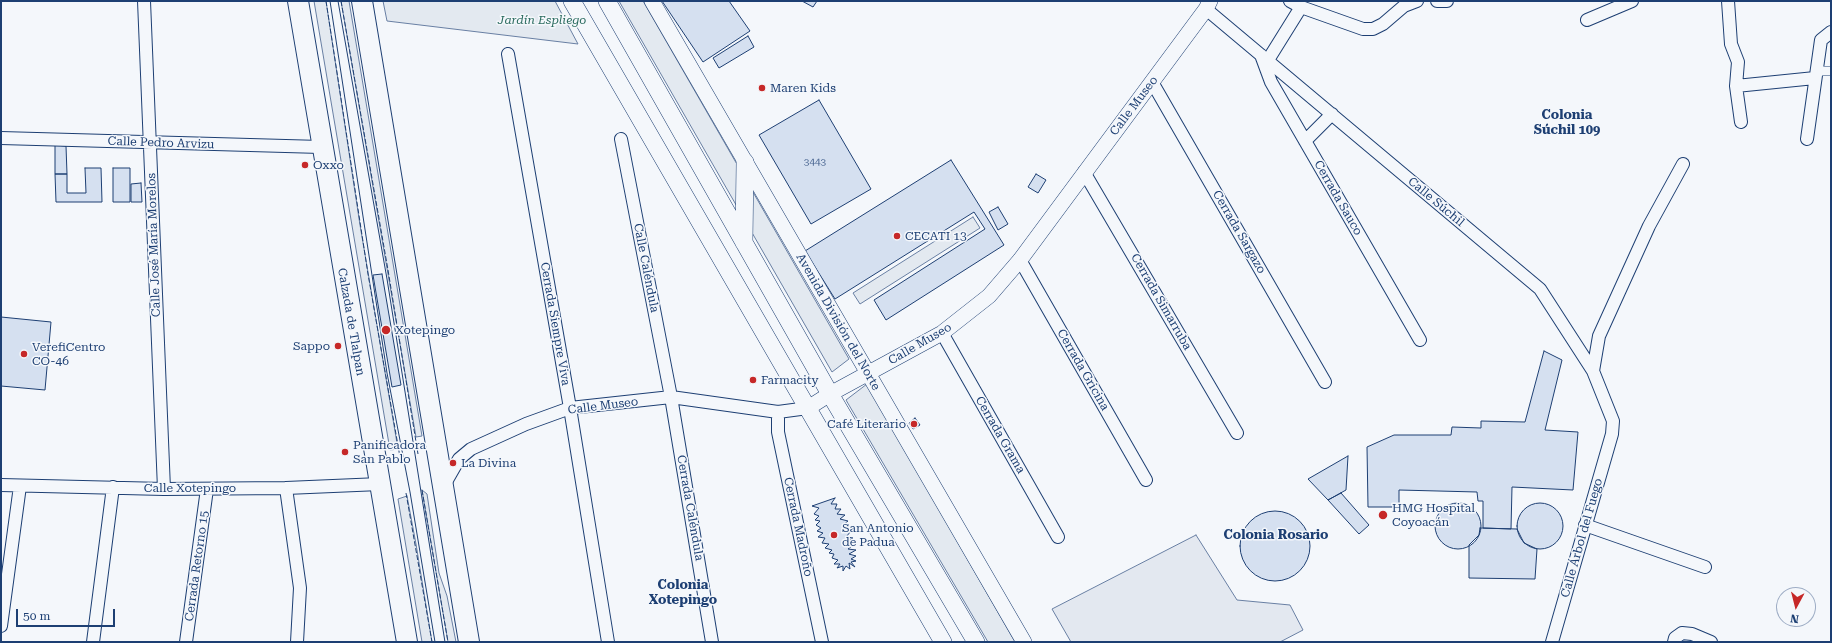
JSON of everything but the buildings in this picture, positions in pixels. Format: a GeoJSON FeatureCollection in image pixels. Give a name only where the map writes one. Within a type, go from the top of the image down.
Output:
{"type":"FeatureCollection","features":[{"type":"Feature","properties":{"kind":"highway","name":"Calzada de Tlalpan"},"geometry":{"type":"LineString","coordinates":[[298,1],[321,147],[407,642]]}},
{"type":"Feature","properties":{"kind":"highway"},"geometry":{"type":"LineString","coordinates":[[362,1],[442,488],[469,642]]}},
{"type":"Feature","properties":{"kind":"main road"},"geometry":{"type":"LineString","coordinates":[[572,1],[943,642]]}},
{"type":"Feature","properties":{"kind":"main road"},"geometry":{"type":"LineString","coordinates":[[607,1],[830,394],[976,642]]}},
{"type":"Feature","properties":{"kind":"main road"},"geometry":{"type":"LineString","coordinates":[[744,243],[745,162]]}},
{"type":"Feature","properties":{"kind":"street","name":"Calle José María Morelos"},"geometry":{"type":"LineString","coordinates":[[144,1],[164,489]]}},
{"type":"Feature","properties":{"kind":"street","name":"Avenida División del Norte"},"geometry":{"type":"LineString","coordinates":[[652,1],[1024,642]]}},
{"type":"Feature","properties":{"kind":"street"},"geometry":{"type":"LineString","coordinates":[[1290,1],[1302,7],[1363,29],[1373,29],[1383,24],[1404,6],[1417,1]]}},
{"type":"Feature","properties":{"kind":"street"},"geometry":{"type":"LineString","coordinates":[[1437,1],[1448,1]]}},
{"type":"Feature","properties":{"kind":"street"},"geometry":{"type":"LineString","coordinates":[[1587,20],[1632,1]]}},
{"type":"Feature","properties":{"kind":"street"},"geometry":{"type":"LineString","coordinates":[[1724,1],[1734,1]]}},
{"type":"Feature","properties":{"kind":"street"},"geometry":{"type":"LineString","coordinates":[[1728,1],[1731,44],[1738,62],[1736,86],[1741,122]]}},
{"type":"Feature","properties":{"kind":"street","name":"Calle Museo"},"geometry":{"type":"LineString","coordinates":[[442,488],[459,459],[471,449],[526,424],[570,408],[671,398],[778,412],[808,408],[830,394],[942,333],[989,296],[1020,260],[1208,5]]}},
{"type":"Feature","properties":{"kind":"street","name":"Calle Súchil"},"geometry":{"type":"LineString","coordinates":[[1208,5],[1264,57],[1540,289],[1592,371],[1613,422],[1612,434]]}},
{"type":"Feature","properties":{"kind":"street"},"geometry":{"type":"LineString","coordinates":[[1264,57],[1302,7]]}},
{"type":"Feature","properties":{"kind":"street"},"geometry":{"type":"LineString","coordinates":[[1807,139],[1820,40],[1831,32]]}},
{"type":"Feature","properties":{"kind":"street","name":"Cerrada Siempre Viva"},"geometry":{"type":"LineString","coordinates":[[508,54],[570,408],[608,642]]}},
{"type":"Feature","properties":{"kind":"street","name":"Cerrada Sauco"},"geometry":{"type":"LineString","coordinates":[[1264,57],[1271,82],[1420,340]]}},
{"type":"Feature","properties":{"kind":"street"},"geometry":{"type":"LineString","coordinates":[[1736,86],[1831,71]]}},
{"type":"Feature","properties":{"kind":"street","name":"Cerrada Sargazo"},"geometry":{"type":"LineString","coordinates":[[1152,82],[1325,382]]}},
{"type":"Feature","properties":{"kind":"street"},"geometry":{"type":"LineString","coordinates":[[1305,142],[1332,114]]}},
{"type":"Feature","properties":{"kind":"street","name":"Calle Pedro Arvizu"},"geometry":{"type":"LineString","coordinates":[[1,138],[321,147]]}},
{"type":"Feature","properties":{"kind":"street","name":"Calle Caléndula"},"geometry":{"type":"LineString","coordinates":[[621,139],[671,398]]}},
{"type":"Feature","properties":{"kind":"street"},"geometry":{"type":"LineString","coordinates":[[1592,371],[1599,336],[1649,226],[1683,164]]}},
{"type":"Feature","properties":{"kind":"street","name":"Cerrada Simarruba"},"geometry":{"type":"LineString","coordinates":[[1084,172],[1237,433]]}},
{"type":"Feature","properties":{"kind":"street","name":"Cerrada Gricina"},"geometry":{"type":"LineString","coordinates":[[1020,260],[1146,480]]}},
{"type":"Feature","properties":{"kind":"street","name":"Cerrada Grama"},"geometry":{"type":"LineString","coordinates":[[942,333],[1058,537]]}},
{"type":"Feature","properties":{"kind":"street","name":"Cerrada Caléndula"},"geometry":{"type":"LineString","coordinates":[[671,398],[712,642]]}},
{"type":"Feature","properties":{"kind":"street","name":"Cerrada Madroño"},"geometry":{"type":"LineString","coordinates":[[778,412],[778,432],[822,642]]}},
{"type":"Feature","properties":{"kind":"street","name":"Calle Árbol del Fuego"},"geometry":{"type":"LineString","coordinates":[[1552,642],[1612,434]]}},
{"type":"Feature","properties":{"kind":"street","name":"Calle Xotepingo"},"geometry":{"type":"LineString","coordinates":[[1,485],[207,489],[286,488],[380,484]]}},
{"type":"Feature","properties":{"kind":"street"},"geometry":{"type":"LineString","coordinates":[[1,626],[20,486]]}},
{"type":"Feature","properties":{"kind":"street"},"geometry":{"type":"LineString","coordinates":[[93,642],[113,487]]}},
{"type":"Feature","properties":{"kind":"street"},"geometry":{"type":"LineString","coordinates":[[286,488],[300,588],[297,642]]}},
{"type":"Feature","properties":{"kind":"street","name":"Cerrada Retorno 15"},"geometry":{"type":"LineString","coordinates":[[186,642],[207,489]]}},
{"type":"Feature","properties":{"kind":"street"},"geometry":{"type":"LineString","coordinates":[[1585,525],[1705,567]]}},
{"type":"Feature","properties":{"kind":"street"},"geometry":{"type":"LineString","coordinates":[[1674,642],[1675,638],[1682,633],[1692,634],[1711,642]]}},
{"type":"Feature","properties":{"kind":"green space"},"geometry":{"type":"Polygon","coordinates":[[[314,1],[326,1],[360,225],[398,449],[390,450],[314,1]]]}},
{"type":"Feature","properties":{"kind":"green space"},"geometry":{"type":"Polygon","coordinates":[[[341,1],[349,1],[422,436],[416,437],[341,1]]]}},
{"type":"Feature","properties":{"kind":"green space","name":"Jardín Espliego"},"geometry":{"type":"Polygon","coordinates":[[[383,1],[555,1],[578,44],[387,21],[383,1]]]}},
{"type":"Feature","properties":{"kind":"green space"},"geometry":{"type":"Polygon","coordinates":[[[619,1],[643,1],[849,359],[832,372],[619,1]]]}},
{"type":"Feature","properties":{"kind":"green space"},"geometry":{"type":"Polygon","coordinates":[[[973,217],[980,228],[860,304],[853,293],[973,217]]]}},
{"type":"Feature","properties":{"kind":"green space"},"geometry":{"type":"Polygon","coordinates":[[[867,384],[1015,642],[988,642],[846,400],[867,384]]]}},
{"type":"Feature","properties":{"kind":"green space"},"geometry":{"type":"Polygon","coordinates":[[[422,490],[427,494],[439,573],[447,596],[456,642],[448,642],[422,490]]]}},
{"type":"Feature","properties":{"kind":"green space"},"geometry":{"type":"Polygon","coordinates":[[[407,496],[432,642],[422,642],[398,499],[407,496]]]}},
{"type":"Feature","properties":{"kind":"shaded area"},"geometry":{"type":"Polygon","coordinates":[[[1196,535],[1237,600],[1290,605],[1303,630],[1280,642],[1071,642],[1052,609],[1196,535]]]}},
{"type":"Feature","properties":{"kind":"tram line"},"geometry":{"type":"LineString","coordinates":[[330,1],[387,373],[410,492],[435,642]]}},
{"type":"Feature","properties":{"kind":"tram line"},"geometry":{"type":"LineString","coordinates":[[338,1],[387,279],[445,642]]}},
{"type":"Feature","properties":{"kind":"fence"},"geometry":{"type":"LineString","coordinates":[[326,1],[368,274],[400,457]]}},
{"type":"Feature","properties":{"kind":"fence"},"geometry":{"type":"LineString","coordinates":[[341,1],[388,270],[418,454]]}},
{"type":"Feature","properties":{"kind":"fence"},"geometry":{"type":"LineString","coordinates":[[422,490],[448,642]]}},
{"type":"Feature","properties":{"kind":"fence"},"geometry":{"type":"LineString","coordinates":[[406,493],[432,642]]}},
{"type":"Feature","properties":{"kind":"place","name":"Maren Kids"},"geometry":{"type":"Point","coordinates":[762,88]}},
{"type":"Feature","properties":{"kind":"place","name":"Oxxo"},"geometry":{"type":"Point","coordinates":[305,165]}},
{"type":"Feature","properties":{"kind":"place","name":"CECATI 13"},"geometry":{"type":"Point","coordinates":[897,236]}},
{"type":"Feature","properties":{"kind":"place","name":"Xotepingo"},"geometry":{"type":"Point","coordinates":[386,330]}},
{"type":"Feature","properties":{"kind":"place","name":"Sappo"},"geometry":{"type":"Point","coordinates":[338,346]}},
{"type":"Feature","properties":{"kind":"place","name":"VerefiCentro CO-46"},"geometry":{"type":"Point","coordinates":[24,354]}},
{"type":"Feature","properties":{"kind":"place","name":"Farmacity"},"geometry":{"type":"Point","coordinates":[753,380]}},
{"type":"Feature","properties":{"kind":"place","name":"Café Literario"},"geometry":{"type":"Point","coordinates":[914,424]}},
{"type":"Feature","properties":{"kind":"place","name":"Panificadora San Pablo"},"geometry":{"type":"Point","coordinates":[345,452]}},
{"type":"Feature","properties":{"kind":"place","name":"La Divina"},"geometry":{"type":"Point","coordinates":[453,463]}},
{"type":"Feature","properties":{"kind":"place","name":"HMG Hospital Coyoacán"},"geometry":{"type":"Point","coordinates":[1383,515]}},
{"type":"Feature","properties":{"kind":"place","name":"San Antonio de Padua"},"geometry":{"type":"Point","coordinates":[834,535]}},
{"type":"Feature","properties":{"kind":"district","name":"Colonia Súchil 109"},"geometry":{"type":"Point","coordinates":[1567,122]}},
{"type":"Feature","properties":{"kind":"district","name":"Colonia Rosario"},"geometry":{"type":"Point","coordinates":[1276,535]}},
{"type":"Feature","properties":{"kind":"district","name":"Colonia Xotepingo"},"geometry":{"type":"Point","coordinates":[683,592]}}]}
